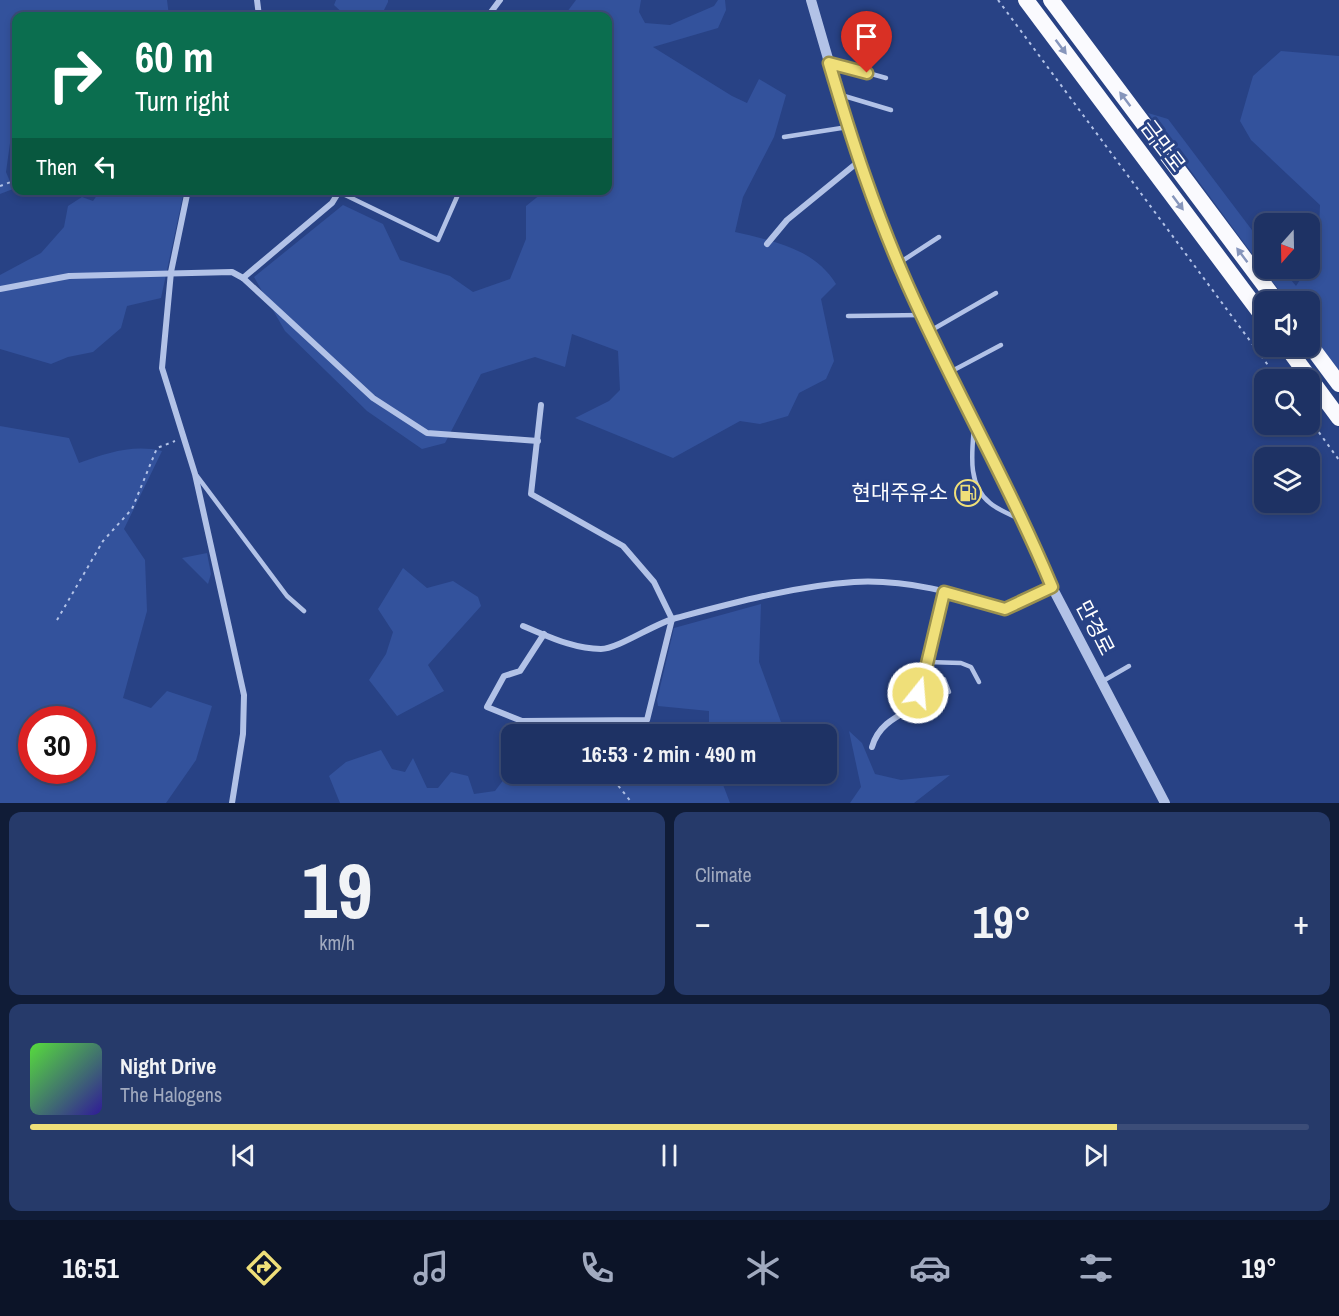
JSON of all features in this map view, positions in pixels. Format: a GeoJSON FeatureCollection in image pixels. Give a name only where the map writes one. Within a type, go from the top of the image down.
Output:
{"type":"FeatureCollection","features":[{"type":"Feature","properties":{"kind":"highway","name":"금만로"},"geometry":{"type":"LineString","coordinates":[[1026,0],[1254,305]]}},
{"type":"Feature","properties":{"kind":"highway","name":"금만로"},"geometry":{"type":"LineString","coordinates":[[1050,0],[1269,291]]}},
{"type":"Feature","properties":{"kind":"highway"},"geometry":{"type":"LineString","coordinates":[[1294,357],[1339,418]]}},
{"type":"Feature","properties":{"kind":"highway"},"geometry":{"type":"LineString","coordinates":[[1319,357],[1339,384]]}},
{"type":"Feature","properties":{"kind":"street","name":"만경로"},"geometry":{"type":"LineString","coordinates":[[811,0],[858,162],[898,263],[1052,587],[1165,803]]}},
{"type":"Feature","properties":{"kind":"street"},"geometry":{"type":"LineString","coordinates":[[767,244],[787,220],[858,162]]}},
{"type":"Feature","properties":{"kind":"street"},"geometry":{"type":"LineString","coordinates":[[187,195],[171,272],[162,368],[195,474],[243,694],[243,734],[232,803]]}},
{"type":"Feature","properties":{"kind":"street"},"geometry":{"type":"LineString","coordinates":[[243,278],[332,203],[337,195]]}},
{"type":"Feature","properties":{"kind":"street"},"geometry":{"type":"LineString","coordinates":[[0,289],[69,276],[232,272],[243,278],[374,398],[427,433],[538,441]]}},
{"type":"Feature","properties":{"kind":"street"},"geometry":{"type":"LineString","coordinates":[[541,405],[531,494],[622,546],[654,582],[672,619],[647,720],[522,721],[487,707],[504,676],[520,671],[544,634]]}},
{"type":"Feature","properties":{"kind":"street"},"geometry":{"type":"LineString","coordinates":[[523,626],[572,646],[603,650],[672,619],[782,593],[855,582],[902,584],[944,592],[1005,609],[1052,587]]}},
{"type":"Feature","properties":{"kind":"street"},"geometry":{"type":"LineString","coordinates":[[872,747],[892,717],[914,707],[926,677],[927,662],[944,592]]}},
{"type":"Feature","properties":{"kind":"lane"},"geometry":{"type":"LineString","coordinates":[[829,63],[886,78]]}},
{"type":"Feature","properties":{"kind":"lane"},"geometry":{"type":"LineString","coordinates":[[838,94],[891,110]]}},
{"type":"Feature","properties":{"kind":"lane"},"geometry":{"type":"LineString","coordinates":[[784,137],[848,127]]}},
{"type":"Feature","properties":{"kind":"lane"},"geometry":{"type":"LineString","coordinates":[[348,195],[438,240],[458,195]]}},
{"type":"Feature","properties":{"kind":"lane"},"geometry":{"type":"LineString","coordinates":[[898,263],[939,237]]}},
{"type":"Feature","properties":{"kind":"lane"},"geometry":{"type":"LineString","coordinates":[[930,331],[996,294]]}},
{"type":"Feature","properties":{"kind":"lane"},"geometry":{"type":"LineString","coordinates":[[848,316],[922,315]]}},
{"type":"Feature","properties":{"kind":"lane"},"geometry":{"type":"LineString","coordinates":[[949,373],[1001,345]]}},
{"type":"Feature","properties":{"kind":"lane"},"geometry":{"type":"LineString","coordinates":[[974,426],[971,464],[980,491],[990,503],[1022,520]]}},
{"type":"Feature","properties":{"kind":"lane"},"geometry":{"type":"LineString","coordinates":[[195,474],[287,596],[304,611]]}},
{"type":"Feature","properties":{"kind":"lane"},"geometry":{"type":"LineString","coordinates":[[927,662],[961,663],[971,667],[979,682]]}},
{"type":"Feature","properties":{"kind":"lane"},"geometry":{"type":"LineString","coordinates":[[1101,682],[1130,666]]}},
{"type":"Feature","properties":{"kind":"lane"},"geometry":{"type":"LineString","coordinates":[[926,677],[944,679],[949,692]]}},
{"type":"Feature","properties":{"kind":"path"},"geometry":{"type":"LineString","coordinates":[[998,0],[1271,369]]}},
{"type":"Feature","properties":{"kind":"path"},"geometry":{"type":"LineString","coordinates":[[1320,434],[1339,460]]}},
{"type":"Feature","properties":{"kind":"path"},"geometry":{"type":"LineString","coordinates":[[57,620],[103,541],[132,509],[157,448],[184,437]]}},
{"type":"Feature","properties":{"kind":"path"},"geometry":{"type":"LineString","coordinates":[[617,784],[632,803]]}},
{"type":"Feature","properties":{"kind":"shaded area"},"geometry":{"type":"Polygon","coordinates":[[[0,0],[167,0],[168,12],[12,12],[12,129],[6,172],[12,189],[0,194],[0,0]]]}},
{"type":"Feature","properties":{"kind":"shaded area"},"geometry":{"type":"Polygon","coordinates":[[[336,0],[388,0],[383,12],[342,12],[334,5],[336,0]]]}},
{"type":"Feature","properties":{"kind":"shaded area"},"geometry":{"type":"Polygon","coordinates":[[[576,0],[641,0],[639,12],[645,23],[670,25],[714,6],[718,0],[725,0],[726,10],[718,28],[653,47],[747,103],[759,79],[786,95],[774,137],[743,197],[735,232],[778,243],[804,254],[827,272],[836,284],[821,299],[834,361],[826,379],[799,393],[788,416],[760,424],[740,421],[673,458],[575,418],[609,401],[620,390],[618,351],[572,334],[565,367],[535,357],[481,374],[445,443],[422,449],[367,411],[285,331],[254,277],[343,205],[383,224],[400,260],[450,276],[473,292],[510,279],[526,239],[526,206],[540,195],[612,195],[612,12],[567,12],[576,0]]]}},
{"type":"Feature","properties":{"kind":"shaded area"},"geometry":{"type":"Polygon","coordinates":[[[1281,51],[1339,56],[1339,371],[1320,345],[1320,291],[1280,291],[1271,279],[1290,279],[1296,286],[1301,279],[1320,279],[1320,205],[1251,140],[1240,121],[1253,76],[1281,51]]]}},
{"type":"Feature","properties":{"kind":"shaded area"},"geometry":{"type":"Polygon","coordinates":[[[1148,113],[1168,119],[1254,233],[1254,256],[1148,113]]]}},
{"type":"Feature","properties":{"kind":"shaded area"},"geometry":{"type":"Polygon","coordinates":[[[97,195],[183,195],[161,298],[127,306],[121,328],[93,352],[68,357],[51,364],[0,349],[0,275],[41,253],[64,227],[68,206],[82,197],[93,201],[97,195]]]}},
{"type":"Feature","properties":{"kind":"shaded area"},"geometry":{"type":"Polygon","coordinates":[[[0,426],[69,438],[79,463],[130,449],[162,451],[124,529],[145,560],[147,611],[123,698],[151,708],[167,691],[212,706],[196,760],[166,803],[0,803],[0,426]]]}},
{"type":"Feature","properties":{"kind":"shaded area"},"geometry":{"type":"Polygon","coordinates":[[[207,553],[211,574],[208,584],[182,558],[207,553]]]}},
{"type":"Feature","properties":{"kind":"shaded area"},"geometry":{"type":"Polygon","coordinates":[[[403,568],[427,588],[453,581],[478,597],[481,606],[428,665],[444,691],[397,716],[369,680],[386,654],[393,632],[378,609],[403,568]]]}},
{"type":"Feature","properties":{"kind":"shaded area"},"geometry":{"type":"Polygon","coordinates":[[[761,604],[759,662],[780,724],[709,724],[709,711],[658,706],[657,700],[674,628],[761,604]]]}},
{"type":"Feature","properties":{"kind":"shaded area"},"geometry":{"type":"Polygon","coordinates":[[[849,731],[862,743],[875,774],[901,780],[950,775],[914,803],[850,803],[861,787],[849,731]]]}},
{"type":"Feature","properties":{"kind":"shaded area"},"geometry":{"type":"Polygon","coordinates":[[[381,750],[392,769],[405,772],[413,758],[427,788],[438,788],[451,772],[468,776],[474,794],[495,791],[501,783],[723,784],[730,803],[340,803],[329,776],[346,762],[381,750]]]}},
{"type":"Feature","properties":{"kind":"place","name":"현대주유소"},"geometry":{"type":"Point","coordinates":[968,493]}},
{"type":"Feature","properties":{"kind":"route"},"geometry":{"type":"LineString","coordinates":[[867,73],[829,63],[858,162],[908,286],[1052,587],[1005,609],[963,595],[944,592],[926,668],[926,680],[918,693]]}}]}
